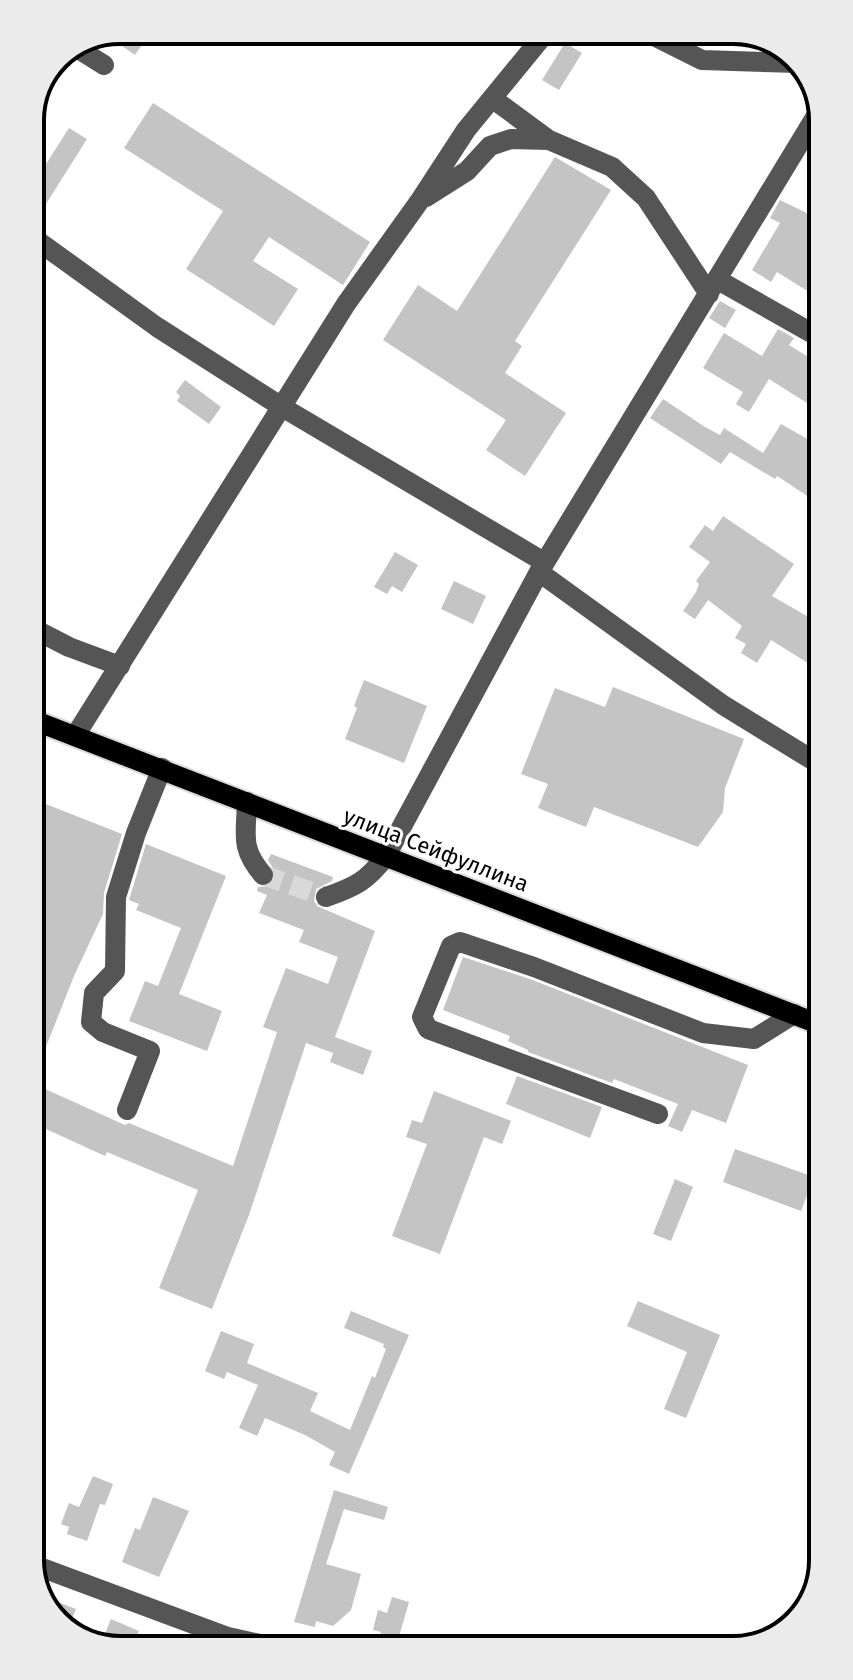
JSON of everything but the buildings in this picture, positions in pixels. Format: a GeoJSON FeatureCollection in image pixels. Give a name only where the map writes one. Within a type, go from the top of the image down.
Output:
{"type":"FeatureCollection","features":[{"type":"Feature","properties":{"kind":"main road","name":"улица Сейфуллина"},"geometry":{"type":"LineString","coordinates":[[44,724],[809,1020]]}},
{"type":"Feature","properties":{"kind":"street"},"geometry":{"type":"LineString","coordinates":[[75,736],[346,304],[466,130],[537,44]]}},
{"type":"Feature","properties":{"kind":"street"},"geometry":{"type":"LineString","coordinates":[[670,44],[702,60],[782,63]]}},
{"type":"Feature","properties":{"kind":"street"},"geometry":{"type":"LineString","coordinates":[[85,53],[104,65]]}},
{"type":"Feature","properties":{"kind":"street"},"geometry":{"type":"LineString","coordinates":[[493,99],[549,140],[612,167],[646,198],[713,287],[809,332]]}},
{"type":"Feature","properties":{"kind":"street"},"geometry":{"type":"LineString","coordinates":[[326,897],[353,888],[372,875],[386,856],[542,567],[809,128]]}},
{"type":"Feature","properties":{"kind":"street"},"geometry":{"type":"LineString","coordinates":[[421,199],[467,171],[490,146],[511,139],[549,140]]}},
{"type":"Feature","properties":{"kind":"street"},"geometry":{"type":"LineString","coordinates":[[44,245],[157,327],[542,567],[723,705],[809,758]]}},
{"type":"Feature","properties":{"kind":"street"},"geometry":{"type":"LineString","coordinates":[[44,634],[120,666]]}},
{"type":"Feature","properties":{"kind":"street"},"geometry":{"type":"LineString","coordinates":[[127,1110],[150,1051],[103,1032],[91,1022],[94,993],[115,971],[116,897],[136,833],[162,768]]}},
{"type":"Feature","properties":{"kind":"street"},"geometry":{"type":"LineString","coordinates":[[247,802],[246,847],[249,858],[263,875]]}},
{"type":"Feature","properties":{"kind":"street"},"geometry":{"type":"LineString","coordinates":[[658,1114],[428,1029],[422,1017],[451,946],[460,942],[534,967],[703,1033],[754,1039],[794,1014]]}},
{"type":"Feature","properties":{"kind":"street"},"geometry":{"type":"LineString","coordinates":[[45,1569],[225,1636]]}},
{"type":"Feature","properties":{"kind":"tunnel"},"geometry":{"type":"LineString","coordinates":[[263,875],[326,897]]}}]}
